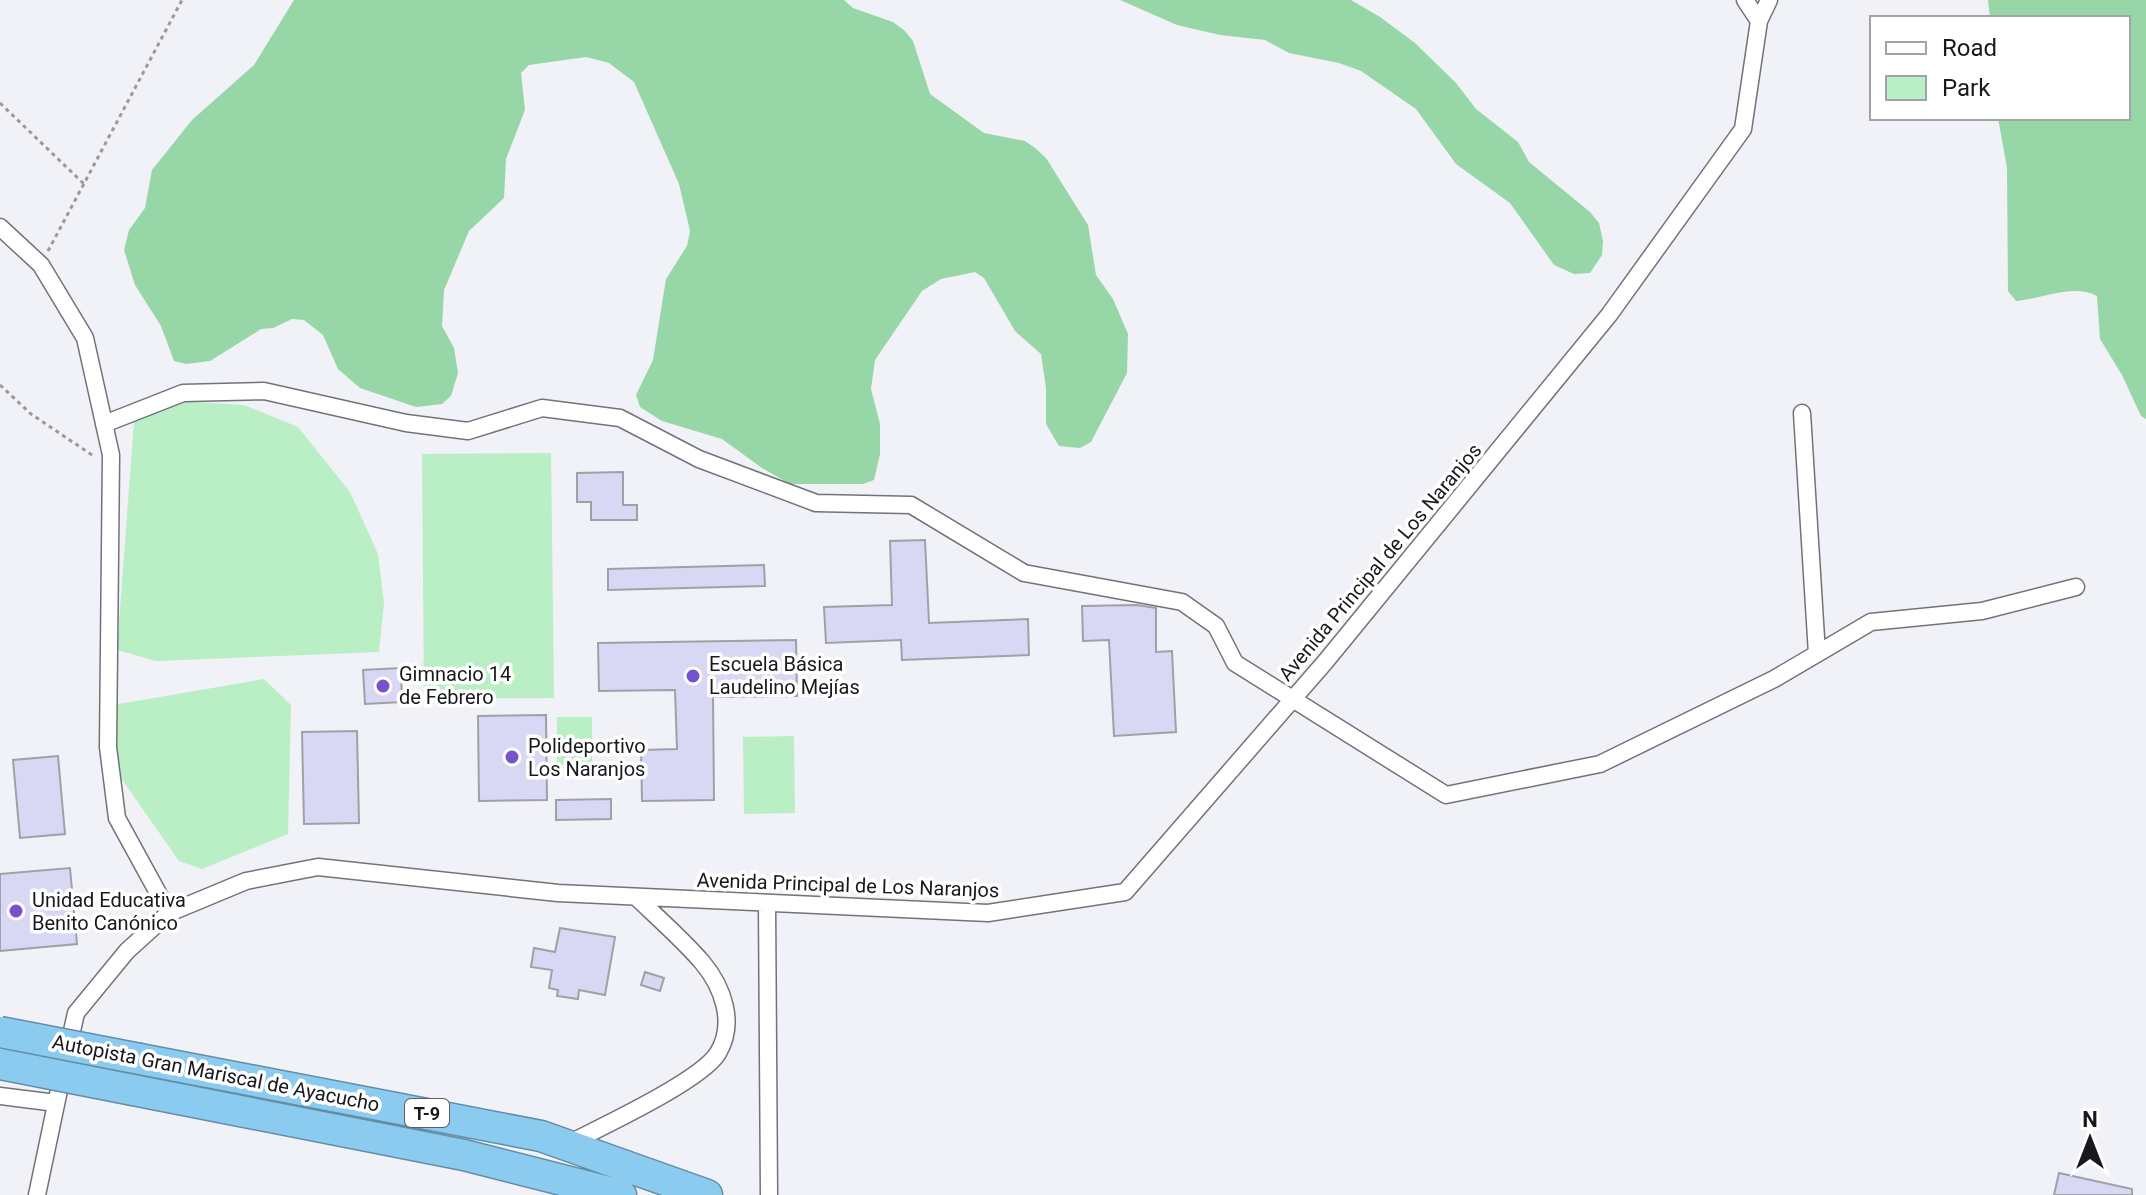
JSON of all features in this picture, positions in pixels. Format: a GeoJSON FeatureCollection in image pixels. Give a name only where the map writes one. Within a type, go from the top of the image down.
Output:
{"type":"FeatureCollection","features":[{"type":"Feature","properties":{"kind":"highway","name":"Autopista Gran Mariscal de Ayacucho"},"geometry":{"type":"LineString","coordinates":[[0,1032],[526,1133],[707,1195]]}},
{"type":"Feature","properties":{"kind":"highway","name":"Autopista Gran Mariscal de Ayacucho"},"geometry":{"type":"LineString","coordinates":[[0,1064],[464,1155],[621,1195]]}},
{"type":"Feature","properties":{"kind":"street"},"geometry":{"type":"LineString","coordinates":[[1745,0],[1759,21]]}},
{"type":"Feature","properties":{"kind":"street","name":"Avenida Principal de Los Naranjos"},"geometry":{"type":"LineString","coordinates":[[37,1195],[76,1013],[127,951],[169,913],[246,881],[318,867],[558,893],[988,913],[1125,892],[1292,700],[1609,315],[1743,129],[1759,21],[1769,0]]}},
{"type":"Feature","properties":{"kind":"street"},"geometry":{"type":"LineString","coordinates":[[0,227],[41,265],[85,338],[111,455],[108,747],[117,818],[169,913]]}},
{"type":"Feature","properties":{"kind":"street"},"geometry":{"type":"LineString","coordinates":[[104,424],[183,393],[264,391],[406,423],[468,431],[542,408],[620,418],[699,459],[816,503],[911,505],[1024,573],[1182,602],[1216,626],[1235,663],[1446,795],[1600,764],[1774,679],[1871,622],[1982,611],[2076,587]]}},
{"type":"Feature","properties":{"kind":"street"},"geometry":{"type":"LineString","coordinates":[[1802,413],[1817,654]]}},
{"type":"Feature","properties":{"kind":"street"},"geometry":{"type":"LineString","coordinates":[[566,1145],[673,1088],[717,1054],[725,1034],[726,1006],[703,963],[636,897]]}},
{"type":"Feature","properties":{"kind":"street"},"geometry":{"type":"LineString","coordinates":[[767,903],[769,1195]]}},
{"type":"Feature","properties":{"kind":"street"},"geometry":{"type":"LineString","coordinates":[[0,1096],[56,1103]]}},
{"type":"Feature","properties":{"kind":"path"},"geometry":{"type":"LineString","coordinates":[[41,265],[182,0]]}},
{"type":"Feature","properties":{"kind":"path"},"geometry":{"type":"LineString","coordinates":[[0,103],[84,184]]}},
{"type":"Feature","properties":{"kind":"path"},"geometry":{"type":"LineString","coordinates":[[0,385],[31,414],[111,468]]}},
{"type":"Feature","properties":{"kind":"green space"},"geometry":{"type":"Polygon","coordinates":[[[294,0],[844,0],[853,8],[893,22],[905,31],[913,41],[930,94],[984,133],[1025,141],[1046,158],[1088,225],[1096,275],[1113,299],[1128,334],[1127,373],[1091,442],[1080,448],[1059,446],[1046,424],[1046,388],[1041,354],[1015,331],[984,278],[975,272],[941,279],[922,291],[875,360],[871,389],[880,424],[880,454],[874,480],[863,484],[790,484],[722,439],[662,421],[640,407],[636,395],[653,360],[666,279],[687,246],[690,231],[679,184],[634,82],[609,63],[586,57],[529,65],[521,73],[525,110],[506,159],[504,198],[469,231],[444,290],[442,326],[454,348],[458,373],[451,396],[442,404],[416,407],[360,388],[338,369],[323,335],[304,320],[292,319],[273,328],[261,329],[210,361],[186,364],[174,361],[161,326],[135,285],[124,250],[129,230],[145,208],[152,170],[192,120],[254,65],[294,0]]]}},
{"type":"Feature","properties":{"kind":"green space"},"geometry":{"type":"Polygon","coordinates":[[[1120,0],[1351,0],[1415,43],[1456,83],[1476,109],[1518,142],[1529,162],[1590,212],[1599,223],[1602,255],[1590,273],[1574,274],[1554,265],[1510,203],[1456,164],[1416,109],[1361,71],[1339,63],[1289,53],[1265,40],[1220,35],[1177,25],[1120,0]]]}},
{"type":"Feature","properties":{"kind":"green space"},"geometry":{"type":"Polygon","coordinates":[[[1988,0],[2146,0],[2146,419],[2141,416],[2122,375],[2100,339],[2097,296],[2088,292],[2068,291],[2016,301],[2008,291],[2007,168],[1998,120],[2130,120],[2130,16],[1990,16],[1988,0]]]}},
{"type":"Feature","properties":{"kind":"green space"},"geometry":{"type":"Polygon","coordinates":[[[176,401],[244,405],[298,427],[350,492],[378,554],[384,603],[379,652],[156,661],[117,650],[134,421],[176,401]]]}},
{"type":"Feature","properties":{"kind":"green space"},"geometry":{"type":"Polygon","coordinates":[[[551,453],[554,698],[424,699],[422,454],[551,453]]]}},
{"type":"Feature","properties":{"kind":"green space"},"geometry":{"type":"Polygon","coordinates":[[[264,679],[291,705],[288,834],[202,869],[179,861],[114,768],[113,705],[264,679]]]}},
{"type":"Feature","properties":{"kind":"green space"},"geometry":{"type":"Polygon","coordinates":[[[557,717],[592,717],[592,770],[557,770],[557,717]]]}},
{"type":"Feature","properties":{"kind":"green space"},"geometry":{"type":"Polygon","coordinates":[[[794,736],[795,813],[744,814],[743,737],[794,736]]]}},
{"type":"Feature","properties":{"kind":"building"},"geometry":{"type":"Polygon","coordinates":[[[623,472],[623,505],[637,505],[637,520],[591,520],[591,502],[577,502],[577,473],[623,472]]]}},
{"type":"Feature","properties":{"kind":"building"},"geometry":{"type":"Polygon","coordinates":[[[925,540],[929,623],[1028,619],[1029,655],[902,660],[901,640],[826,643],[824,607],[892,605],[890,541],[925,540]]]}},
{"type":"Feature","properties":{"kind":"building"},"geometry":{"type":"Polygon","coordinates":[[[764,565],[765,586],[608,590],[608,569],[764,565]]]}},
{"type":"Feature","properties":{"kind":"building"},"geometry":{"type":"Polygon","coordinates":[[[1137,605],[1156,608],[1156,652],[1172,651],[1176,732],[1114,736],[1109,640],[1083,641],[1082,606],[1137,605]]]}},
{"type":"Feature","properties":{"kind":"building"},"geometry":{"type":"Polygon","coordinates":[[[796,640],[797,696],[713,697],[714,800],[642,801],[641,750],[677,749],[675,690],[599,691],[598,643],[796,640]]]}},
{"type":"Feature","properties":{"kind":"building","name":"Gimnacio 14 de Febrero"},"geometry":{"type":"Polygon","coordinates":[[[401,668],[402,702],[365,704],[363,670],[401,668]]]}},
{"type":"Feature","properties":{"kind":"building"},"geometry":{"type":"Polygon","coordinates":[[[546,715],[547,800],[479,801],[478,716],[546,715]]]}},
{"type":"Feature","properties":{"kind":"building"},"geometry":{"type":"Polygon","coordinates":[[[357,731],[359,823],[304,824],[302,732],[357,731]]]}},
{"type":"Feature","properties":{"kind":"building"},"geometry":{"type":"Polygon","coordinates":[[[58,756],[65,834],[20,838],[13,760],[58,756]]]}},
{"type":"Feature","properties":{"kind":"building"},"geometry":{"type":"Polygon","coordinates":[[[611,799],[611,819],[556,820],[556,800],[611,799]]]}},
{"type":"Feature","properties":{"kind":"building"},"geometry":{"type":"Polygon","coordinates":[[[70,868],[77,944],[0,951],[0,874],[70,868]]]}},
{"type":"Feature","properties":{"kind":"building"},"geometry":{"type":"Polygon","coordinates":[[[560,928],[615,937],[605,995],[579,990],[578,999],[557,996],[558,990],[549,988],[552,970],[531,967],[534,948],[555,952],[560,928]]]}},
{"type":"Feature","properties":{"kind":"building"},"geometry":{"type":"Polygon","coordinates":[[[645,972],[664,978],[660,991],[641,985],[645,972]]]}},
{"type":"Feature","properties":{"kind":"building"},"geometry":{"type":"Polygon","coordinates":[[[2059,1173],[2132,1189],[2132,1195],[2054,1195],[2059,1173]]]}},
{"type":"Feature","properties":{"kind":"place","name":"Escuela Básica Laudelino Mejías"},"geometry":{"type":"Point","coordinates":[693,676]}},
{"type":"Feature","properties":{"kind":"place","name":"Gimnacio 14 de Febrero"},"geometry":{"type":"Point","coordinates":[383,686]}},
{"type":"Feature","properties":{"kind":"place","name":"Polideportivo Los Naranjos"},"geometry":{"type":"Point","coordinates":[512,757]}},
{"type":"Feature","properties":{"kind":"place","name":"Unidad Educativa Benito Canónico"},"geometry":{"type":"Point","coordinates":[16,911]}}]}
